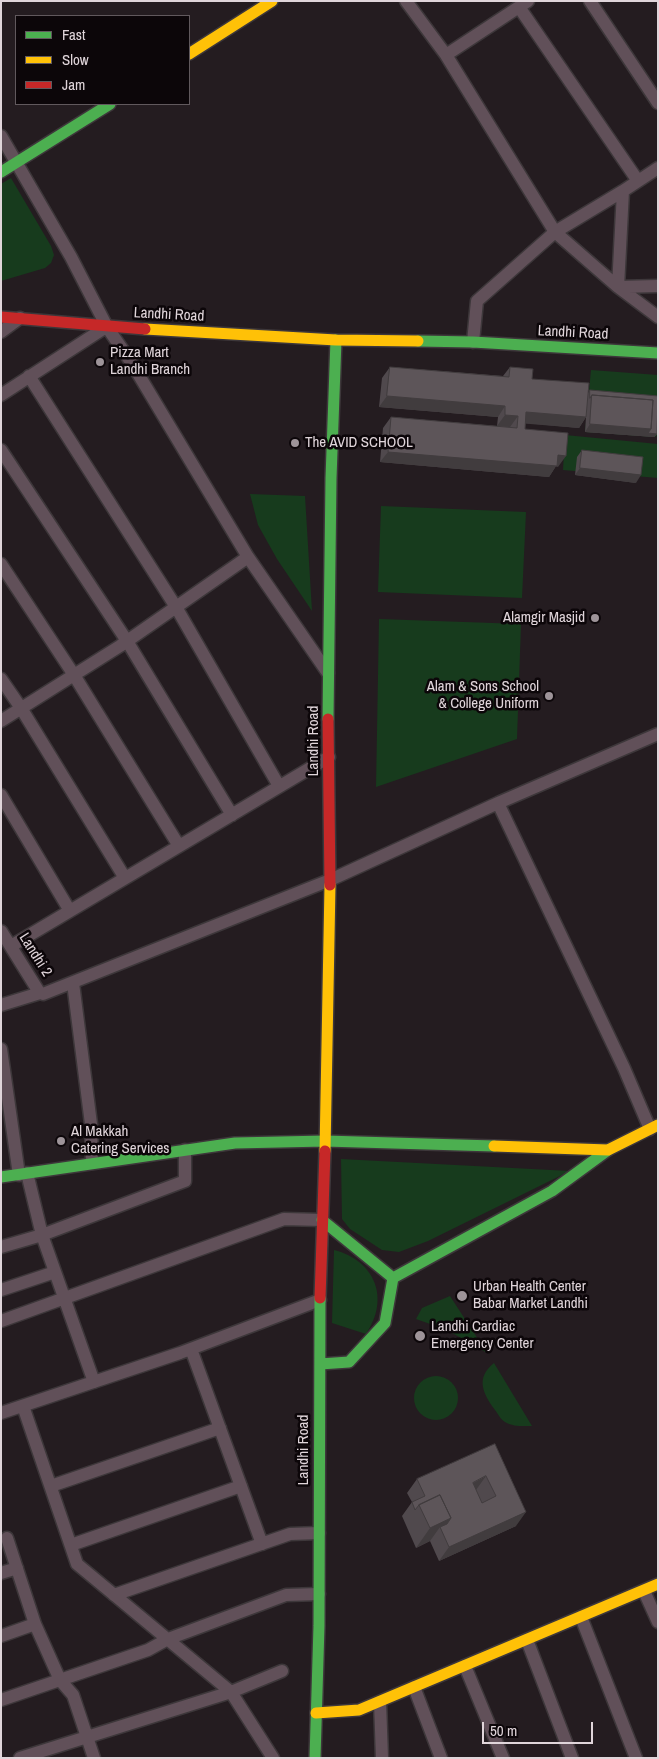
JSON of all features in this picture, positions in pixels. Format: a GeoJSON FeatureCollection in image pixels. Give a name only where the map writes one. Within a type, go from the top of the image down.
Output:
{"type":"FeatureCollection","features":[{"type":"Feature","properties":{"kind":"street"},"geometry":{"type":"LineString","coordinates":[[190,53],[272,1]]}},
{"type":"Feature","properties":{"kind":"street"},"geometry":{"type":"LineString","coordinates":[[406,1],[446,55],[555,232],[658,318]]}},
{"type":"Feature","properties":{"kind":"street"},"geometry":{"type":"LineString","coordinates":[[590,1],[658,103]]}},
{"type":"Feature","properties":{"kind":"street"},"geometry":{"type":"LineString","coordinates":[[446,55],[524,4],[638,181]]}},
{"type":"Feature","properties":{"kind":"street"},"geometry":{"type":"LineString","coordinates":[[1,172],[108,105]]}},
{"type":"Feature","properties":{"kind":"street"},"geometry":{"type":"LineString","coordinates":[[1,136],[71,257],[107,327],[131,362],[248,557],[328,673]]}},
{"type":"Feature","properties":{"kind":"street"},"geometry":{"type":"LineString","coordinates":[[473,342],[477,301],[555,232],[658,168]]}},
{"type":"Feature","properties":{"kind":"street"},"geometry":{"type":"LineString","coordinates":[[618,286],[623,191]]}},
{"type":"Feature","properties":{"kind":"street"},"geometry":{"type":"LineString","coordinates":[[618,286],[658,286]]}},
{"type":"Feature","properties":{"kind":"street","name":"Landhi Road"},"geometry":{"type":"LineString","coordinates":[[1,317],[107,327],[336,340],[473,342],[658,353]]}},
{"type":"Feature","properties":{"kind":"street"},"geometry":{"type":"LineString","coordinates":[[1,332],[20,318]]}},
{"type":"Feature","properties":{"kind":"street"},"geometry":{"type":"LineString","coordinates":[[1,395],[107,327]]}},
{"type":"Feature","properties":{"kind":"street","name":"Landhi Road"},"geometry":{"type":"LineString","coordinates":[[315,1758],[319,1594],[320,1300],[330,880],[328,673],[330,478],[336,340]]}},
{"type":"Feature","properties":{"kind":"street"},"geometry":{"type":"LineString","coordinates":[[28,376],[176,607],[279,786]]}},
{"type":"Feature","properties":{"kind":"street"},"geometry":{"type":"LineString","coordinates":[[1,450],[127,641],[232,815]]}},
{"type":"Feature","properties":{"kind":"street"},"geometry":{"type":"LineString","coordinates":[[1,721],[127,641],[248,557]]}},
{"type":"Feature","properties":{"kind":"street"},"geometry":{"type":"LineString","coordinates":[[1,564],[74,675],[179,846]]}},
{"type":"Feature","properties":{"kind":"street"},"geometry":{"type":"LineString","coordinates":[[1,679],[21,708],[125,878]]}},
{"type":"Feature","properties":{"kind":"street"},"geometry":{"type":"LineString","coordinates":[[1,1005],[74,983],[330,880],[498,802],[658,734]]}},
{"type":"Feature","properties":{"kind":"street"},"geometry":{"type":"LineString","coordinates":[[11,946],[329,757]]}},
{"type":"Feature","properties":{"kind":"street"},"geometry":{"type":"LineString","coordinates":[[1,794],[70,911]]}},
{"type":"Feature","properties":{"kind":"street"},"geometry":{"type":"LineString","coordinates":[[393,1278],[552,1191],[608,1150],[654,1127],[498,802]]}},
{"type":"Feature","properties":{"kind":"street","name":"Landhi 2"},"geometry":{"type":"LineString","coordinates":[[1,931],[42,994]]}},
{"type":"Feature","properties":{"kind":"street"},"geometry":{"type":"LineString","coordinates":[[74,983],[91,1124],[92,1163]]}},
{"type":"Feature","properties":{"kind":"street"},"geometry":{"type":"LineString","coordinates":[[1,1049],[23,1174],[42,1235],[94,1382]]}},
{"type":"Feature","properties":{"kind":"street"},"geometry":{"type":"LineString","coordinates":[[1,1177],[235,1143],[325,1142],[608,1150]]}},
{"type":"Feature","properties":{"kind":"street"},"geometry":{"type":"LineString","coordinates":[[1,1247],[42,1235],[186,1181],[185,1150]]}},
{"type":"Feature","properties":{"kind":"street"},"geometry":{"type":"LineString","coordinates":[[1,1321],[284,1219],[322,1220],[393,1278]]}},
{"type":"Feature","properties":{"kind":"street"},"geometry":{"type":"LineString","coordinates":[[1,1290],[55,1272]]}},
{"type":"Feature","properties":{"kind":"street"},"geometry":{"type":"LineString","coordinates":[[320,1364],[349,1362],[385,1324],[393,1278]]}},
{"type":"Feature","properties":{"kind":"street"},"geometry":{"type":"LineString","coordinates":[[1,1413],[191,1349],[320,1300]]}},
{"type":"Feature","properties":{"kind":"street"},"geometry":{"type":"LineString","coordinates":[[191,1349],[262,1544]]}},
{"type":"Feature","properties":{"kind":"street"},"geometry":{"type":"LineString","coordinates":[[23,1406],[77,1564],[231,1692],[273,1758]]}},
{"type":"Feature","properties":{"kind":"street"},"geometry":{"type":"LineString","coordinates":[[51,1486],[220,1428]]}},
{"type":"Feature","properties":{"kind":"street"},"geometry":{"type":"LineString","coordinates":[[71,1545],[241,1486]]}},
{"type":"Feature","properties":{"kind":"street"},"geometry":{"type":"LineString","coordinates":[[114,1595],[290,1534],[319,1533]]}},
{"type":"Feature","properties":{"kind":"street"},"geometry":{"type":"LineString","coordinates":[[7,1538],[35,1624],[60,1680],[72,1695],[94,1758]]}},
{"type":"Feature","properties":{"kind":"street"},"geometry":{"type":"LineString","coordinates":[[1,1573],[17,1568]]}},
{"type":"Feature","properties":{"kind":"street"},"geometry":{"type":"LineString","coordinates":[[316,1713],[359,1710],[658,1584]]}},
{"type":"Feature","properties":{"kind":"street"},"geometry":{"type":"LineString","coordinates":[[644,1590],[658,1622]]}},
{"type":"Feature","properties":{"kind":"street"},"geometry":{"type":"LineString","coordinates":[[1,1700],[148,1650],[168,1639],[286,1595],[319,1594]]}},
{"type":"Feature","properties":{"kind":"street"},"geometry":{"type":"LineString","coordinates":[[581,1617],[636,1758]]}},
{"type":"Feature","properties":{"kind":"street"},"geometry":{"type":"LineString","coordinates":[[1,1636],[35,1624]]}},
{"type":"Feature","properties":{"kind":"street"},"geometry":{"type":"LineString","coordinates":[[527,1640],[572,1758]]}},
{"type":"Feature","properties":{"kind":"street"},"geometry":{"type":"LineString","coordinates":[[465,1666],[503,1758]]}},
{"type":"Feature","properties":{"kind":"street"},"geometry":{"type":"LineString","coordinates":[[20,1758],[231,1692],[282,1671]]}},
{"type":"Feature","properties":{"kind":"street"},"geometry":{"type":"LineString","coordinates":[[414,1687],[441,1758]]}},
{"type":"Feature","properties":{"kind":"street"},"geometry":{"type":"LineString","coordinates":[[380,1702],[382,1758]]}},
{"type":"Feature","properties":{"kind":"green space"},"geometry":{"type":"Polygon","coordinates":[[[11,178],[51,246],[54,255],[51,263],[45,268],[1,281],[1,184],[11,178]]]}},
{"type":"Feature","properties":{"kind":"green space"},"geometry":{"type":"Polygon","coordinates":[[[591,370],[658,375],[658,435],[655,437],[585,432],[591,370]]]}},
{"type":"Feature","properties":{"kind":"green space"},"geometry":{"type":"Polygon","coordinates":[[[565,435],[658,444],[658,478],[563,470],[565,435]]]}},
{"type":"Feature","properties":{"kind":"green space"},"geometry":{"type":"Polygon","coordinates":[[[250,494],[305,496],[312,611],[277,559],[258,525],[250,494]]]}},
{"type":"Feature","properties":{"kind":"green space"},"geometry":{"type":"Polygon","coordinates":[[[381,506],[526,512],[522,598],[378,592],[381,506]]]}},
{"type":"Feature","properties":{"kind":"green space"},"geometry":{"type":"Polygon","coordinates":[[[379,619],[521,624],[517,739],[376,787],[379,619]]]}},
{"type":"Feature","properties":{"kind":"green space"},"geometry":{"type":"Polygon","coordinates":[[[341,1159],[570,1171],[428,1241],[399,1252],[382,1250],[350,1229],[342,1219],[341,1159]]]}},
{"type":"Feature","properties":{"kind":"green space"},"geometry":{"type":"Polygon","coordinates":[[[334,1250],[348,1255],[360,1263],[369,1272],[375,1283],[377,1308],[366,1334],[332,1323],[334,1250]]]}},
{"type":"Feature","properties":{"kind":"green space"},"geometry":{"type":"Polygon","coordinates":[[[450,1296],[487,1353],[447,1330],[416,1319],[422,1308],[450,1296]]]}},
{"type":"Feature","properties":{"kind":"green space"},"geometry":{"type":"Polygon","coordinates":[[[494,1363],[532,1426],[508,1424],[502,1420],[487,1398],[483,1386],[484,1374],[494,1363]]]}},
{"type":"Feature","properties":{"kind":"green space"},"geometry":{"type":"Polygon","coordinates":[[[432,1376],[440,1376],[452,1382],[458,1398],[452,1414],[440,1420],[432,1420],[420,1414],[414,1402],[414,1394],[420,1382],[432,1376]]]}},
{"type":"Feature","properties":{"kind":"building"},"geometry":{"type":"Polygon","coordinates":[[[390,367],[509,377],[510,367],[533,369],[532,379],[589,383],[586,417],[526,412],[525,429],[568,433],[566,456],[558,455],[557,466],[388,452],[391,417],[517,428],[518,416],[505,415],[505,406],[387,396],[390,367]]]}},
{"type":"Feature","properties":{"kind":"building"},"geometry":{"type":"Polygon","coordinates":[[[590,390],[658,396],[657,434],[648,433],[651,429],[653,400],[592,395],[590,398],[590,390]]]}},
{"type":"Feature","properties":{"kind":"building"},"geometry":{"type":"Polygon","coordinates":[[[592,395],[653,400],[651,429],[590,424],[592,395]]]}},
{"type":"Feature","properties":{"kind":"building"},"geometry":{"type":"Polygon","coordinates":[[[582,450],[643,457],[641,475],[580,468],[582,450]]]}},
{"type":"Feature","properties":{"kind":"building"},"geometry":{"type":"Polygon","coordinates":[[[495,1444],[526,1512],[449,1547],[440,1527],[447,1524],[451,1518],[440,1495],[419,1505],[415,1510],[412,1502],[425,1496],[417,1479],[495,1444]],[[486,1476],[473,1483],[482,1503],[496,1496],[486,1476]]]}},
{"type":"Feature","properties":{"kind":"building"},"geometry":{"type":"Polygon","coordinates":[[[440,1495],[451,1518],[430,1528],[419,1505],[440,1495]]]}},
{"type":"Feature","properties":{"kind":"traffic: fast"},"geometry":{"type":"LineString","coordinates":[[1,172],[108,105]]}},
{"type":"Feature","properties":{"kind":"traffic: fast"},"geometry":{"type":"LineString","coordinates":[[328,719],[331,478],[336,340]]}},
{"type":"Feature","properties":{"kind":"traffic: fast"},"geometry":{"type":"LineString","coordinates":[[418,341],[473,342],[658,353]]}},
{"type":"Feature","properties":{"kind":"traffic: fast"},"geometry":{"type":"LineString","coordinates":[[1,1177],[235,1143],[325,1141],[494,1146]]}},
{"type":"Feature","properties":{"kind":"traffic: fast"},"geometry":{"type":"LineString","coordinates":[[320,1364],[349,1362],[385,1323],[393,1278],[552,1191],[608,1150]]}},
{"type":"Feature","properties":{"kind":"traffic: fast"},"geometry":{"type":"LineString","coordinates":[[322,1220],[393,1278]]}},
{"type":"Feature","properties":{"kind":"traffic: fast"},"geometry":{"type":"LineString","coordinates":[[315,1758],[319,1626],[320,1298]]}},
{"type":"Feature","properties":{"kind":"traffic: slow"},"geometry":{"type":"LineString","coordinates":[[190,53],[272,1]]}},
{"type":"Feature","properties":{"kind":"traffic: slow"},"geometry":{"type":"LineString","coordinates":[[145,329],[336,340],[418,341]]}},
{"type":"Feature","properties":{"kind":"traffic: slow"},"geometry":{"type":"LineString","coordinates":[[325,1151],[330,885]]}},
{"type":"Feature","properties":{"kind":"traffic: slow"},"geometry":{"type":"LineString","coordinates":[[494,1146],[608,1150],[658,1125]]}},
{"type":"Feature","properties":{"kind":"traffic: slow"},"geometry":{"type":"LineString","coordinates":[[316,1713],[359,1710],[658,1584]]}},
{"type":"Feature","properties":{"kind":"traffic: jam"},"geometry":{"type":"LineString","coordinates":[[1,317],[145,329]]}},
{"type":"Feature","properties":{"kind":"traffic: jam"},"geometry":{"type":"LineString","coordinates":[[328,719],[330,885]]}},
{"type":"Feature","properties":{"kind":"traffic: jam"},"geometry":{"type":"LineString","coordinates":[[320,1298],[325,1151]]}},
{"type":"Feature","properties":{"kind":"place","name":"Pizza Mart Landhi Branch"},"geometry":{"type":"Point","coordinates":[100,362]}},
{"type":"Feature","properties":{"kind":"place","name":"The AVID SCHOOL"},"geometry":{"type":"Point","coordinates":[295,443]}},
{"type":"Feature","properties":{"kind":"place","name":"Alamgir Masjid"},"geometry":{"type":"Point","coordinates":[595,618]}},
{"type":"Feature","properties":{"kind":"place","name":"Alam & Sons School & College Uniform"},"geometry":{"type":"Point","coordinates":[549,696]}},
{"type":"Feature","properties":{"kind":"place","name":"Al Makkah Catering Services"},"geometry":{"type":"Point","coordinates":[61,1141]}},
{"type":"Feature","properties":{"kind":"place","name":"Urban Health Center Babar Market Landhi"},"geometry":{"type":"Point","coordinates":[462,1296]}},
{"type":"Feature","properties":{"kind":"place","name":"Landhi Cardiac Emergency Center"},"geometry":{"type":"Point","coordinates":[420,1336]}}]}
